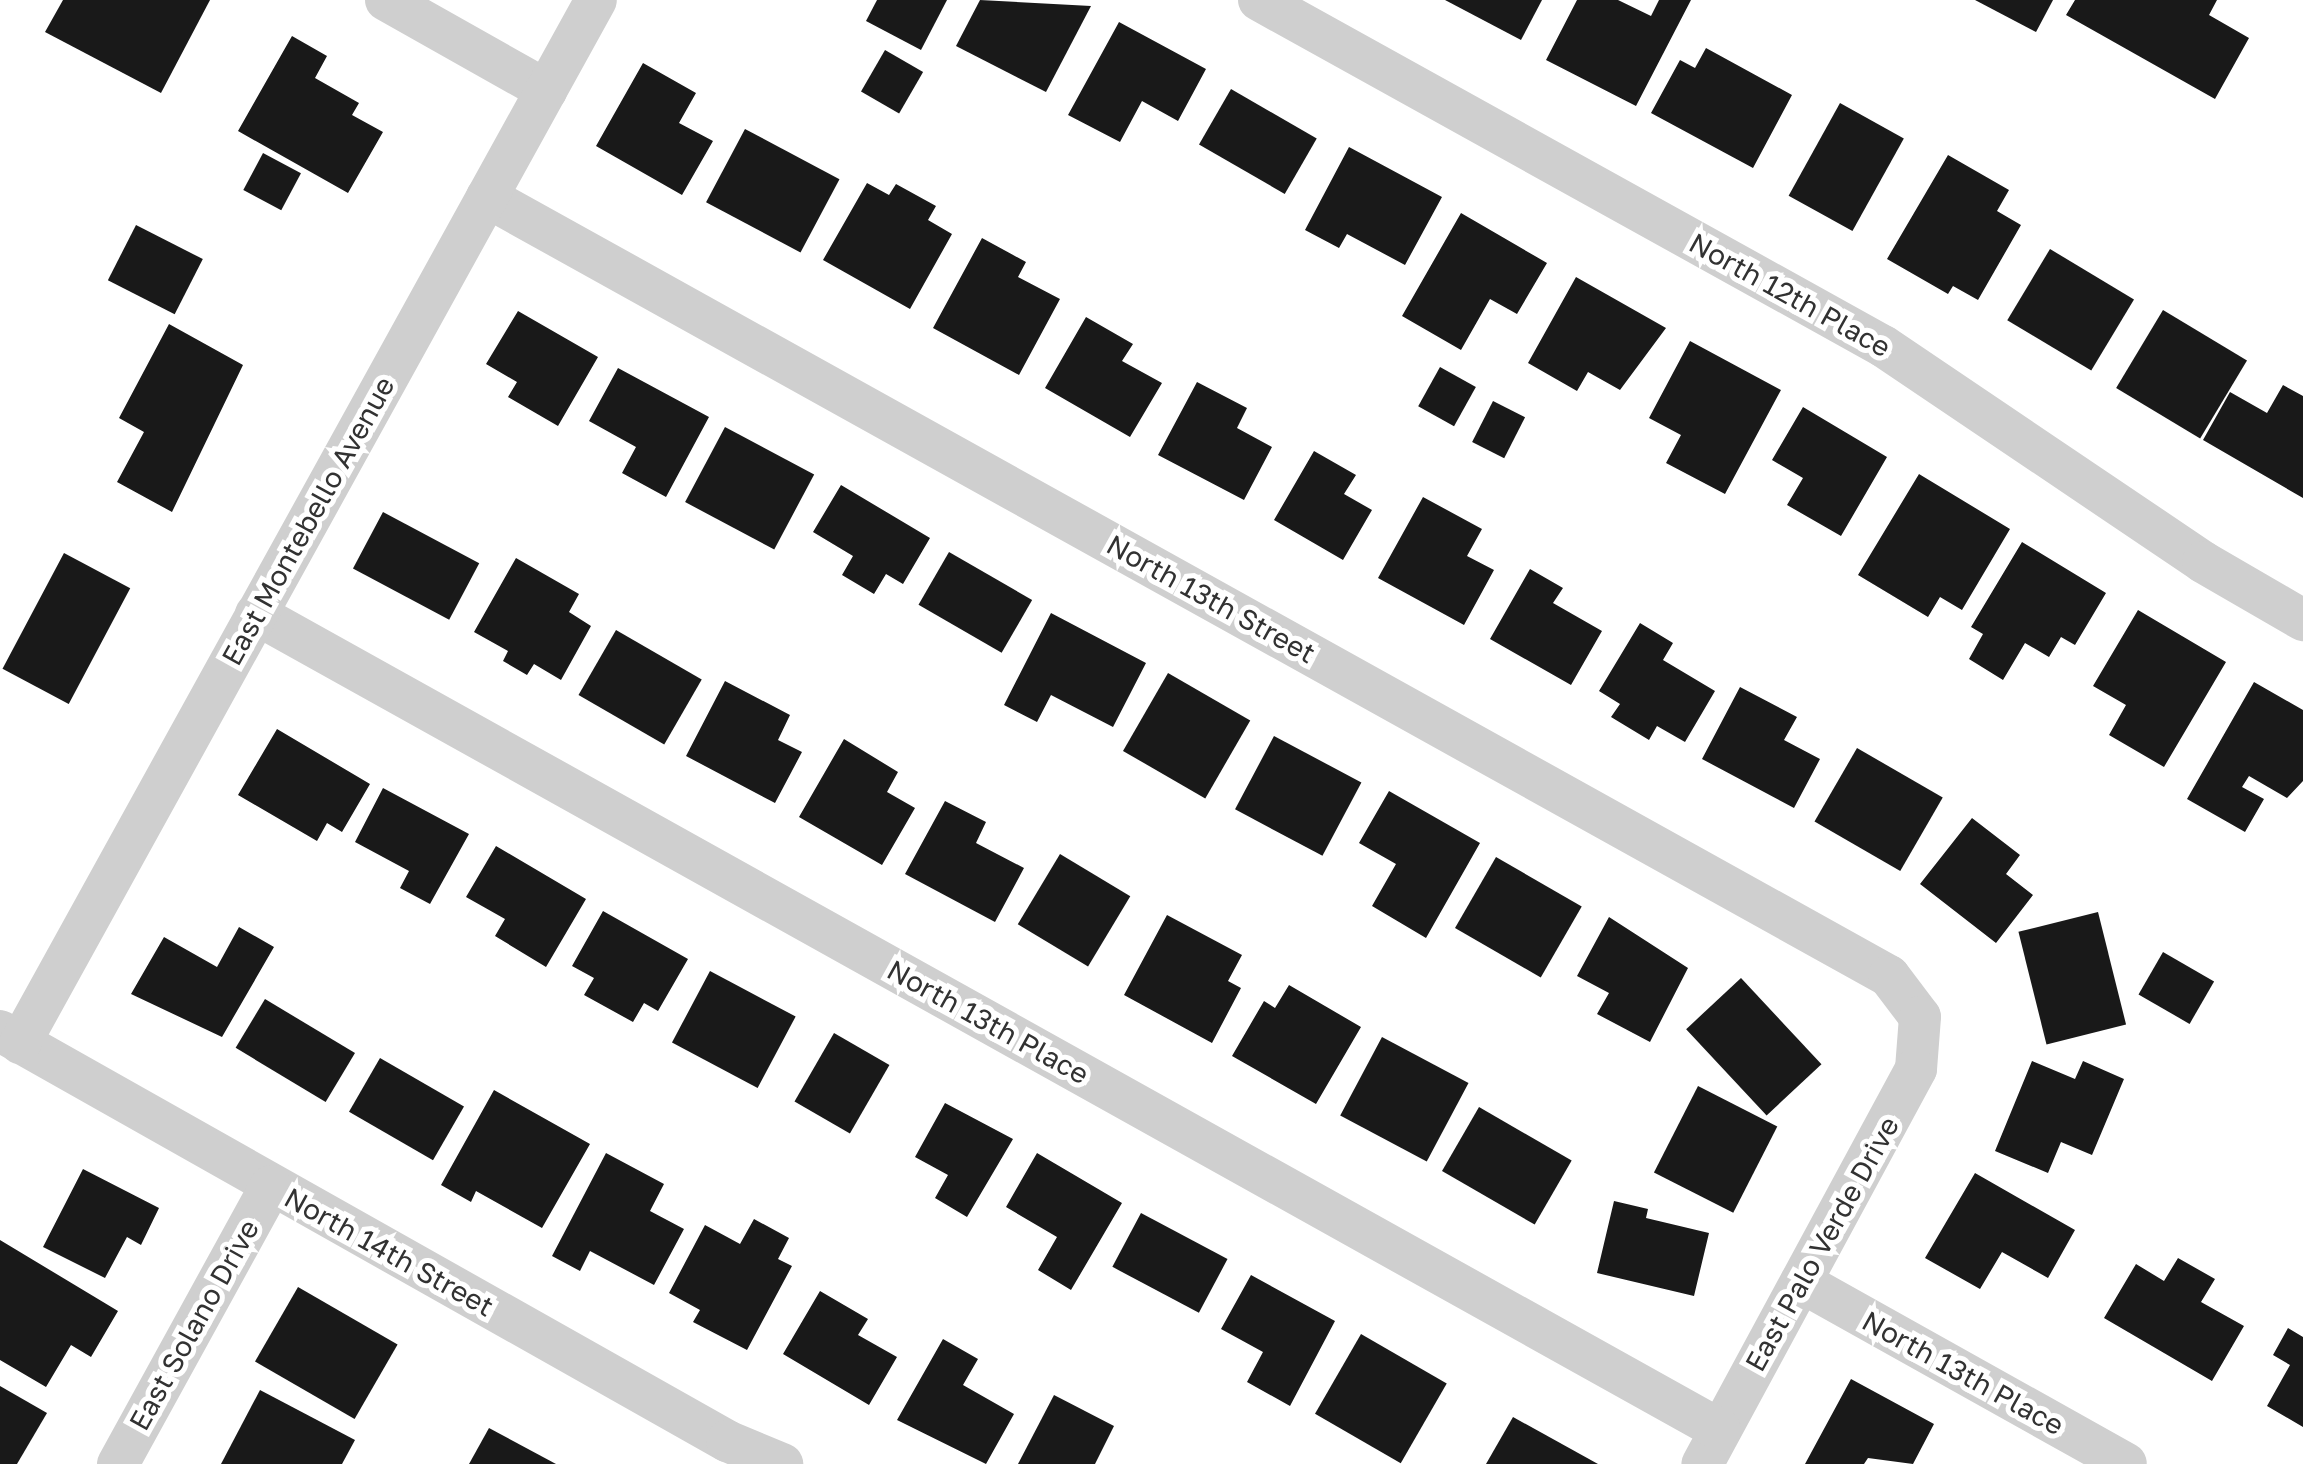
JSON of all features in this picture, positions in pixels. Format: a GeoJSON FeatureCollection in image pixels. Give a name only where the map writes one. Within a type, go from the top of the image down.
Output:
{"type":"FeatureCollection","features":[{"type":"Feature","properties":{"kind":"street"},"geometry":{"type":"LineString","coordinates":[[386,0],[546,90]]}},
{"type":"Feature","properties":{"kind":"street","name":"East Montebello Avenue"},"geometry":{"type":"LineString","coordinates":[[10,1037],[256,614],[596,0]]}},
{"type":"Feature","properties":{"kind":"street","name":"North 12th Place"},"geometry":{"type":"LineString","coordinates":[[1258,0],[1883,346],[2303,620]]}},
{"type":"Feature","properties":{"kind":"street","name":"North 13th Street"},"geometry":{"type":"LineString","coordinates":[[488,197],[1889,976],[1920,1017]]}},
{"type":"Feature","properties":{"kind":"street","name":"North 13th Place"},"geometry":{"type":"LineString","coordinates":[[256,614],[1711,1447]]}},
{"type":"Feature","properties":{"kind":"street","name":"East Palo Verde Drive"},"geometry":{"type":"LineString","coordinates":[[1711,1447],[1916,1069],[1920,1017]]}},
{"type":"Feature","properties":{"kind":"street","name":"North 14th Street"},"geometry":{"type":"LineString","coordinates":[[10,1037],[727,1441],[782,1464]]}},
{"type":"Feature","properties":{"kind":"street","name":"East Solano Drive"},"geometry":{"type":"LineString","coordinates":[[118,1464],[271,1186]]}},
{"type":"Feature","properties":{"kind":"street","name":"North 13th Place"},"geometry":{"type":"LineString","coordinates":[[1801,1282],[2126,1464]]}},
{"type":"Feature","properties":{"kind":"building"},"geometry":{"type":"Polygon","coordinates":[[[63,0],[210,0],[161,93],[45,32],[63,0]]]}},
{"type":"Feature","properties":{"kind":"building"},"geometry":{"type":"Polygon","coordinates":[[[877,0],[947,0],[921,50],[866,21],[877,0]]]}},
{"type":"Feature","properties":{"kind":"building"},"geometry":{"type":"Polygon","coordinates":[[[980,0],[1091,6],[1046,92],[956,46],[980,0]]]}},
{"type":"Feature","properties":{"kind":"building"},"geometry":{"type":"Polygon","coordinates":[[[1445,0],[1542,0],[1521,40],[1445,0]]]}},
{"type":"Feature","properties":{"kind":"building"},"geometry":{"type":"Polygon","coordinates":[[[1577,0],[1618,0],[1651,16],[1659,0],[1691,0],[1636,106],[1546,60],[1577,0]]]}},
{"type":"Feature","properties":{"kind":"building"},"geometry":{"type":"Polygon","coordinates":[[[1975,0],[2053,0],[2036,32],[1975,0]]]}},
{"type":"Feature","properties":{"kind":"building"},"geometry":{"type":"Polygon","coordinates":[[[2075,0],[2217,0],[2209,15],[2249,38],[2215,99],[2066,15],[2075,0]]]}},
{"type":"Feature","properties":{"kind":"building"},"geometry":{"type":"Polygon","coordinates":[[[1119,22],[1206,69],[1178,121],[1142,101],[1120,142],[1068,115],[1119,22]]]}},
{"type":"Feature","properties":{"kind":"building"},"geometry":{"type":"Polygon","coordinates":[[[292,36],[327,56],[315,78],[359,103],[352,115],[383,132],[348,193],[238,131],[292,36]]]}},
{"type":"Feature","properties":{"kind":"building"},"geometry":{"type":"Polygon","coordinates":[[[1706,48],[1792,95],[1753,168],[1651,113],[1680,60],[1695,68],[1706,48]]]}},
{"type":"Feature","properties":{"kind":"building"},"geometry":{"type":"Polygon","coordinates":[[[885,50],[923,72],[899,114],[861,92],[885,50]]]}},
{"type":"Feature","properties":{"kind":"building"},"geometry":{"type":"Polygon","coordinates":[[[643,63],[696,93],[679,123],[713,141],[682,195],[596,146],[643,63]]]}},
{"type":"Feature","properties":{"kind":"building"},"geometry":{"type":"Polygon","coordinates":[[[1231,89],[1317,138],[1285,194],[1199,144],[1231,89]]]}},
{"type":"Feature","properties":{"kind":"building"},"geometry":{"type":"Polygon","coordinates":[[[1840,103],[1904,138],[1852,231],[1789,196],[1840,103]]]}},
{"type":"Feature","properties":{"kind":"building"},"geometry":{"type":"Polygon","coordinates":[[[745,129],[839,179],[801,253],[706,202],[745,129]]]}},
{"type":"Feature","properties":{"kind":"building"},"geometry":{"type":"Polygon","coordinates":[[[1349,147],[1442,197],[1405,265],[1347,234],[1339,248],[1305,230],[1349,147]]]}},
{"type":"Feature","properties":{"kind":"building"},"geometry":{"type":"Polygon","coordinates":[[[263,153],[301,173],[281,210],[243,190],[263,153]]]}},
{"type":"Feature","properties":{"kind":"building"},"geometry":{"type":"Polygon","coordinates":[[[1948,155],[2009,190],[1997,211],[2021,225],[1978,300],[1953,286],[1948,294],[1887,259],[1948,155]]]}},
{"type":"Feature","properties":{"kind":"building"},"geometry":{"type":"Polygon","coordinates":[[[867,183],[889,195],[896,184],[936,206],[928,220],[952,234],[910,309],[823,260],[867,183]]]}},
{"type":"Feature","properties":{"kind":"building"},"geometry":{"type":"Polygon","coordinates":[[[1461,213],[1547,263],[1517,314],[1490,299],[1461,350],[1402,316],[1461,213]]]}},
{"type":"Feature","properties":{"kind":"building"},"geometry":{"type":"Polygon","coordinates":[[[136,225],[203,259],[175,314],[108,280],[136,225]]]}},
{"type":"Feature","properties":{"kind":"building"},"geometry":{"type":"Polygon","coordinates":[[[982,238],[1026,262],[1018,277],[1060,299],[1019,375],[933,328],[982,238]]]}},
{"type":"Feature","properties":{"kind":"building"},"geometry":{"type":"Polygon","coordinates":[[[2050,249],[2134,299],[2091,371],[2007,320],[2050,249]]]}},
{"type":"Feature","properties":{"kind":"building"},"geometry":{"type":"Polygon","coordinates":[[[1576,277],[1666,328],[1620,390],[1588,372],[1577,391],[1528,363],[1576,277]]]}},
{"type":"Feature","properties":{"kind":"building"},"geometry":{"type":"Polygon","coordinates":[[[2163,310],[2247,360],[2200,438],[2116,388],[2163,310]]]}},
{"type":"Feature","properties":{"kind":"building"},"geometry":{"type":"Polygon","coordinates":[[[518,311],[598,357],[558,426],[508,397],[517,382],[486,364],[518,311]]]}},
{"type":"Feature","properties":{"kind":"building"},"geometry":{"type":"Polygon","coordinates":[[[1086,317],[1133,344],[1122,361],[1162,383],[1130,437],[1045,388],[1086,317]]]}},
{"type":"Feature","properties":{"kind":"building"},"geometry":{"type":"Polygon","coordinates":[[[169,324],[243,365],[172,512],[117,482],[144,432],[119,418],[169,324]]]}},
{"type":"Feature","properties":{"kind":"building"},"geometry":{"type":"Polygon","coordinates":[[[1690,341],[1781,390],[1725,494],[1666,463],[1681,435],[1649,418],[1690,341]]]}},
{"type":"Feature","properties":{"kind":"building"},"geometry":{"type":"Polygon","coordinates":[[[1440,367],[1476,387],[1454,426],[1418,406],[1440,367]]]}},
{"type":"Feature","properties":{"kind":"building"},"geometry":{"type":"Polygon","coordinates":[[[618,368],[709,417],[666,497],[622,473],[636,447],[589,421],[618,368]]]}},
{"type":"Feature","properties":{"kind":"building"},"geometry":{"type":"Polygon","coordinates":[[[1197,382],[1247,408],[1237,428],[1272,447],[1244,500],[1158,455],[1197,382]]]}},
{"type":"Feature","properties":{"kind":"building"},"geometry":{"type":"Polygon","coordinates":[[[2283,385],[2303,396],[2303,498],[2203,440],[2230,392],[2267,413],[2283,385]]]}},
{"type":"Feature","properties":{"kind":"building"},"geometry":{"type":"Polygon","coordinates":[[[1493,401],[1525,417],[1504,458],[1472,442],[1493,401]]]}},
{"type":"Feature","properties":{"kind":"building"},"geometry":{"type":"Polygon","coordinates":[[[1803,407],[1887,457],[1841,536],[1787,505],[1803,478],[1772,460],[1803,407]]]}},
{"type":"Feature","properties":{"kind":"building"},"geometry":{"type":"Polygon","coordinates":[[[725,427],[814,474],[774,549],[685,502],[725,427]]]}},
{"type":"Feature","properties":{"kind":"building"},"geometry":{"type":"Polygon","coordinates":[[[1314,451],[1356,475],[1344,494],[1372,510],[1343,560],[1274,520],[1314,451]]]}},
{"type":"Feature","properties":{"kind":"building"},"geometry":{"type":"Polygon","coordinates":[[[1919,474],[2010,529],[1962,610],[1940,597],[1928,617],[1858,575],[1919,474]]]}},
{"type":"Feature","properties":{"kind":"building"},"geometry":{"type":"Polygon","coordinates":[[[841,485],[930,538],[903,584],[886,574],[874,594],[842,575],[853,556],[813,532],[841,485]]]}},
{"type":"Feature","properties":{"kind":"building"},"geometry":{"type":"Polygon","coordinates":[[[1423,497],[1482,529],[1467,556],[1494,570],[1464,625],[1378,578],[1423,497]]]}},
{"type":"Feature","properties":{"kind":"building"},"geometry":{"type":"Polygon","coordinates":[[[383,512],[479,563],[449,620],[353,569],[383,512]]]}},
{"type":"Feature","properties":{"kind":"building"},"geometry":{"type":"Polygon","coordinates":[[[2022,542],[2106,593],[2075,645],[2061,637],[2049,657],[2025,643],[2003,680],[1969,659],[1983,634],[1971,627],[2022,542]]]}},
{"type":"Feature","properties":{"kind":"building"},"geometry":{"type":"Polygon","coordinates":[[[949,552],[1032,600],[1002,653],[918,605],[949,552]]]}},
{"type":"Feature","properties":{"kind":"building"},"geometry":{"type":"Polygon","coordinates":[[[64,553],[130,588],[69,704],[2,669],[64,553]]]}},
{"type":"Feature","properties":{"kind":"building"},"geometry":{"type":"Polygon","coordinates":[[[516,558],[579,594],[569,612],[591,626],[561,680],[534,664],[527,675],[503,661],[508,651],[474,632],[516,558]]]}},
{"type":"Feature","properties":{"kind":"building"},"geometry":{"type":"Polygon","coordinates":[[[1530,569],[1563,588],[1553,603],[1602,631],[1571,685],[1490,639],[1530,569]]]}},
{"type":"Feature","properties":{"kind":"building"},"geometry":{"type":"Polygon","coordinates":[[[2138,610],[2226,662],[2164,767],[2109,735],[2126,705],[2093,686],[2138,610]]]}},
{"type":"Feature","properties":{"kind":"building"},"geometry":{"type":"Polygon","coordinates":[[[1051,613],[1146,663],[1113,727],[1051,695],[1037,722],[1004,705],[1051,613]]]}},
{"type":"Feature","properties":{"kind":"building"},"geometry":{"type":"Polygon","coordinates":[[[1640,623],[1673,643],[1663,660],[1715,691],[1685,742],[1657,726],[1649,740],[1611,717],[1620,704],[1599,691],[1640,623]]]}},
{"type":"Feature","properties":{"kind":"building"},"geometry":{"type":"Polygon","coordinates":[[[616,630],[702,680],[664,744],[578,695],[616,630]]]}},
{"type":"Feature","properties":{"kind":"building"},"geometry":{"type":"Polygon","coordinates":[[[1168,673],[1250,720],[1205,798],[1123,751],[1168,673]]]}},
{"type":"Feature","properties":{"kind":"building"},"geometry":{"type":"Polygon","coordinates":[[[725,681],[790,715],[778,740],[802,752],[775,803],[686,756],[725,681]]]}},
{"type":"Feature","properties":{"kind":"building"},"geometry":{"type":"Polygon","coordinates":[[[2254,682],[2303,710],[2303,781],[2287,798],[2249,776],[2242,787],[2264,799],[2245,832],[2187,799],[2254,682]]]}},
{"type":"Feature","properties":{"kind":"building"},"geometry":{"type":"Polygon","coordinates":[[[1740,687],[1797,717],[1784,740],[1820,759],[1794,808],[1702,759],[1740,687]]]}},
{"type":"Feature","properties":{"kind":"building"},"geometry":{"type":"Polygon","coordinates":[[[277,729],[370,784],[342,832],[327,823],[317,841],[238,795],[277,729]]]}},
{"type":"Feature","properties":{"kind":"building"},"geometry":{"type":"Polygon","coordinates":[[[1274,736],[1361,782],[1322,856],[1235,809],[1274,736]]]}},
{"type":"Feature","properties":{"kind":"building"},"geometry":{"type":"Polygon","coordinates":[[[844,739],[898,772],[887,792],[915,808],[882,865],[799,817],[844,739]]]}},
{"type":"Feature","properties":{"kind":"building"},"geometry":{"type":"Polygon","coordinates":[[[1857,748],[1943,798],[1900,871],[1814,822],[1857,748]]]}},
{"type":"Feature","properties":{"kind":"building"},"geometry":{"type":"Polygon","coordinates":[[[383,788],[469,834],[430,904],[400,888],[409,871],[355,842],[383,788]]]}},
{"type":"Feature","properties":{"kind":"building"},"geometry":{"type":"Polygon","coordinates":[[[1389,791],[1480,843],[1426,938],[1372,906],[1396,864],[1359,843],[1389,791]]]}},
{"type":"Feature","properties":{"kind":"building"},"geometry":{"type":"Polygon","coordinates":[[[945,801],[986,822],[976,843],[1024,868],[995,922],[905,874],[945,801]]]}},
{"type":"Feature","properties":{"kind":"building"},"geometry":{"type":"Polygon","coordinates":[[[1972,818],[2020,855],[2006,874],[2033,895],[1996,943],[1920,884],[1972,818]]]}},
{"type":"Feature","properties":{"kind":"building"},"geometry":{"type":"Polygon","coordinates":[[[496,846],[586,899],[546,967],[495,936],[505,919],[466,897],[496,846]]]}},
{"type":"Feature","properties":{"kind":"building"},"geometry":{"type":"Polygon","coordinates":[[[1060,854],[1130,896],[1088,967],[1018,924],[1060,854]]]}},
{"type":"Feature","properties":{"kind":"building"},"geometry":{"type":"Polygon","coordinates":[[[1496,857],[1582,906],[1541,978],[1455,928],[1496,857]]]}},
{"type":"Feature","properties":{"kind":"building"},"geometry":{"type":"Polygon","coordinates":[[[603,911],[688,959],[658,1011],[644,1003],[633,1022],[584,995],[594,978],[572,966],[603,911]]]}},
{"type":"Feature","properties":{"kind":"building"},"geometry":{"type":"Polygon","coordinates":[[[2098,912],[2126,1025],[2046,1044],[2018,932],[2098,912]]]}},
{"type":"Feature","properties":{"kind":"building"},"geometry":{"type":"Polygon","coordinates":[[[1167,915],[1242,955],[1228,981],[1241,988],[1212,1043],[1124,995],[1167,915]]]}},
{"type":"Feature","properties":{"kind":"building"},"geometry":{"type":"Polygon","coordinates":[[[1609,917],[1688,968],[1650,1042],[1597,1014],[1609,993],[1577,976],[1609,917]]]}},
{"type":"Feature","properties":{"kind":"building"},"geometry":{"type":"Polygon","coordinates":[[[239,927],[274,947],[222,1037],[131,994],[164,937],[217,967],[239,927]]]}},
{"type":"Feature","properties":{"kind":"building"},"geometry":{"type":"Polygon","coordinates":[[[2163,952],[2214,981],[2190,1024],[2138,994],[2163,952]]]}},
{"type":"Feature","properties":{"kind":"building"},"geometry":{"type":"Polygon","coordinates":[[[710,971],[796,1017],[758,1088],[672,1043],[710,971]]]}},
{"type":"Feature","properties":{"kind":"building"},"geometry":{"type":"Polygon","coordinates":[[[1741,978],[1821,1064],[1767,1115],[1686,1029],[1741,978]]]}},
{"type":"Feature","properties":{"kind":"building"},"geometry":{"type":"Polygon","coordinates":[[[1289,985],[1361,1027],[1316,1104],[1232,1056],[1264,1001],[1275,1008],[1289,985]]]}},
{"type":"Feature","properties":{"kind":"building"},"geometry":{"type":"Polygon","coordinates":[[[265,999],[355,1053],[326,1102],[236,1048],[265,999]]]}},
{"type":"Feature","properties":{"kind":"building"},"geometry":{"type":"Polygon","coordinates":[[[834,1033],[889,1065],[850,1133],[794,1101],[834,1033]]]}},
{"type":"Feature","properties":{"kind":"building"},"geometry":{"type":"Polygon","coordinates":[[[1382,1037],[1469,1083],[1427,1162],[1340,1116],[1382,1037]]]}},
{"type":"Feature","properties":{"kind":"building"},"geometry":{"type":"Polygon","coordinates":[[[380,1058],[464,1106],[433,1160],[349,1112],[380,1058]]]}},
{"type":"Feature","properties":{"kind":"building"},"geometry":{"type":"Polygon","coordinates":[[[2032,1061],[2075,1079],[2083,1061],[2124,1079],[2092,1155],[2061,1142],[2048,1173],[1995,1151],[2032,1061]]]}},
{"type":"Feature","properties":{"kind":"building"},"geometry":{"type":"Polygon","coordinates":[[[1698,1086],[1777,1126],[1733,1213],[1654,1172],[1698,1086]]]}},
{"type":"Feature","properties":{"kind":"building"},"geometry":{"type":"Polygon","coordinates":[[[494,1090],[590,1144],[542,1228],[476,1191],[471,1202],[441,1185],[494,1090]]]}},
{"type":"Feature","properties":{"kind":"building"},"geometry":{"type":"Polygon","coordinates":[[[945,1103],[1013,1139],[967,1217],[935,1198],[948,1175],[915,1157],[945,1103]]]}},
{"type":"Feature","properties":{"kind":"building"},"geometry":{"type":"Polygon","coordinates":[[[1479,1107],[1572,1160],[1535,1225],[1442,1171],[1479,1107]]]}},
{"type":"Feature","properties":{"kind":"building"},"geometry":{"type":"Polygon","coordinates":[[[606,1153],[664,1184],[650,1211],[684,1229],[654,1285],[590,1251],[580,1271],[552,1256],[606,1153]]]}},
{"type":"Feature","properties":{"kind":"building"},"geometry":{"type":"Polygon","coordinates":[[[1037,1153],[1122,1203],[1071,1290],[1038,1270],[1057,1237],[1006,1207],[1037,1153]]]}},
{"type":"Feature","properties":{"kind":"building"},"geometry":{"type":"Polygon","coordinates":[[[83,1169],[159,1208],[141,1245],[127,1237],[105,1278],[43,1247],[83,1169]]]}},
{"type":"Feature","properties":{"kind":"building"},"geometry":{"type":"Polygon","coordinates":[[[1975,1173],[2075,1230],[2048,1278],[2002,1252],[1980,1289],[1925,1258],[1975,1173]]]}},
{"type":"Feature","properties":{"kind":"building"},"geometry":{"type":"Polygon","coordinates":[[[1614,1201],[1648,1209],[1646,1218],[1709,1233],[1694,1296],[1597,1273],[1614,1201]]]}},
{"type":"Feature","properties":{"kind":"building"},"geometry":{"type":"Polygon","coordinates":[[[1141,1213],[1228,1259],[1199,1313],[1112,1267],[1141,1213]]]}},
{"type":"Feature","properties":{"kind":"building"},"geometry":{"type":"Polygon","coordinates":[[[754,1219],[789,1238],[778,1259],[792,1266],[747,1350],[693,1322],[700,1310],[669,1293],[705,1225],[740,1244],[754,1219]]]}},
{"type":"Feature","properties":{"kind":"building"},"geometry":{"type":"Polygon","coordinates":[[[0,1240],[118,1311],[91,1357],[71,1345],[46,1387],[0,1360],[0,1240]]]}},
{"type":"Feature","properties":{"kind":"building"},"geometry":{"type":"Polygon","coordinates":[[[2178,1258],[2215,1279],[2201,1302],[2244,1326],[2212,1381],[2104,1318],[2136,1264],[2164,1281],[2178,1258]]]}},
{"type":"Feature","properties":{"kind":"building"},"geometry":{"type":"Polygon","coordinates":[[[1251,1275],[1335,1321],[1290,1406],[1247,1382],[1263,1352],[1221,1329],[1251,1275]]]}},
{"type":"Feature","properties":{"kind":"building"},"geometry":{"type":"Polygon","coordinates":[[[298,1287],[398,1344],[355,1419],[255,1361],[298,1287]]]}},
{"type":"Feature","properties":{"kind":"building"},"geometry":{"type":"Polygon","coordinates":[[[820,1291],[868,1319],[858,1335],[897,1357],[869,1405],[783,1354],[820,1291]]]}},
{"type":"Feature","properties":{"kind":"building"},"geometry":{"type":"Polygon","coordinates":[[[2288,1328],[2303,1337],[2303,1427],[2267,1406],[2290,1365],[2273,1355],[2288,1328]]]}},
{"type":"Feature","properties":{"kind":"building"},"geometry":{"type":"Polygon","coordinates":[[[1361,1334],[1447,1384],[1401,1463],[1315,1414],[1361,1334]]]}},
{"type":"Feature","properties":{"kind":"building"},"geometry":{"type":"Polygon","coordinates":[[[943,1339],[978,1359],[963,1385],[1014,1414],[986,1464],[897,1420],[943,1339]]]}},
{"type":"Feature","properties":{"kind":"building"},"geometry":{"type":"Polygon","coordinates":[[[1851,1379],[1934,1424],[1913,1464],[1868,1458],[1864,1464],[1805,1464],[1851,1379]]]}},
{"type":"Feature","properties":{"kind":"building"},"geometry":{"type":"Polygon","coordinates":[[[0,1386],[47,1413],[17,1464],[0,1464],[0,1386]]]}},
{"type":"Feature","properties":{"kind":"building"},"geometry":{"type":"Polygon","coordinates":[[[260,1390],[355,1440],[342,1464],[221,1464],[260,1390]]]}},
{"type":"Feature","properties":{"kind":"building"},"geometry":{"type":"Polygon","coordinates":[[[1054,1395],[1114,1426],[1095,1464],[1018,1464],[1054,1395]]]}},
{"type":"Feature","properties":{"kind":"building"},"geometry":{"type":"Polygon","coordinates":[[[1513,1417],[1598,1464],[1486,1464],[1513,1417]]]}},
{"type":"Feature","properties":{"kind":"building"},"geometry":{"type":"Polygon","coordinates":[[[489,1428],[556,1464],[469,1464],[489,1428]]]}}]}
